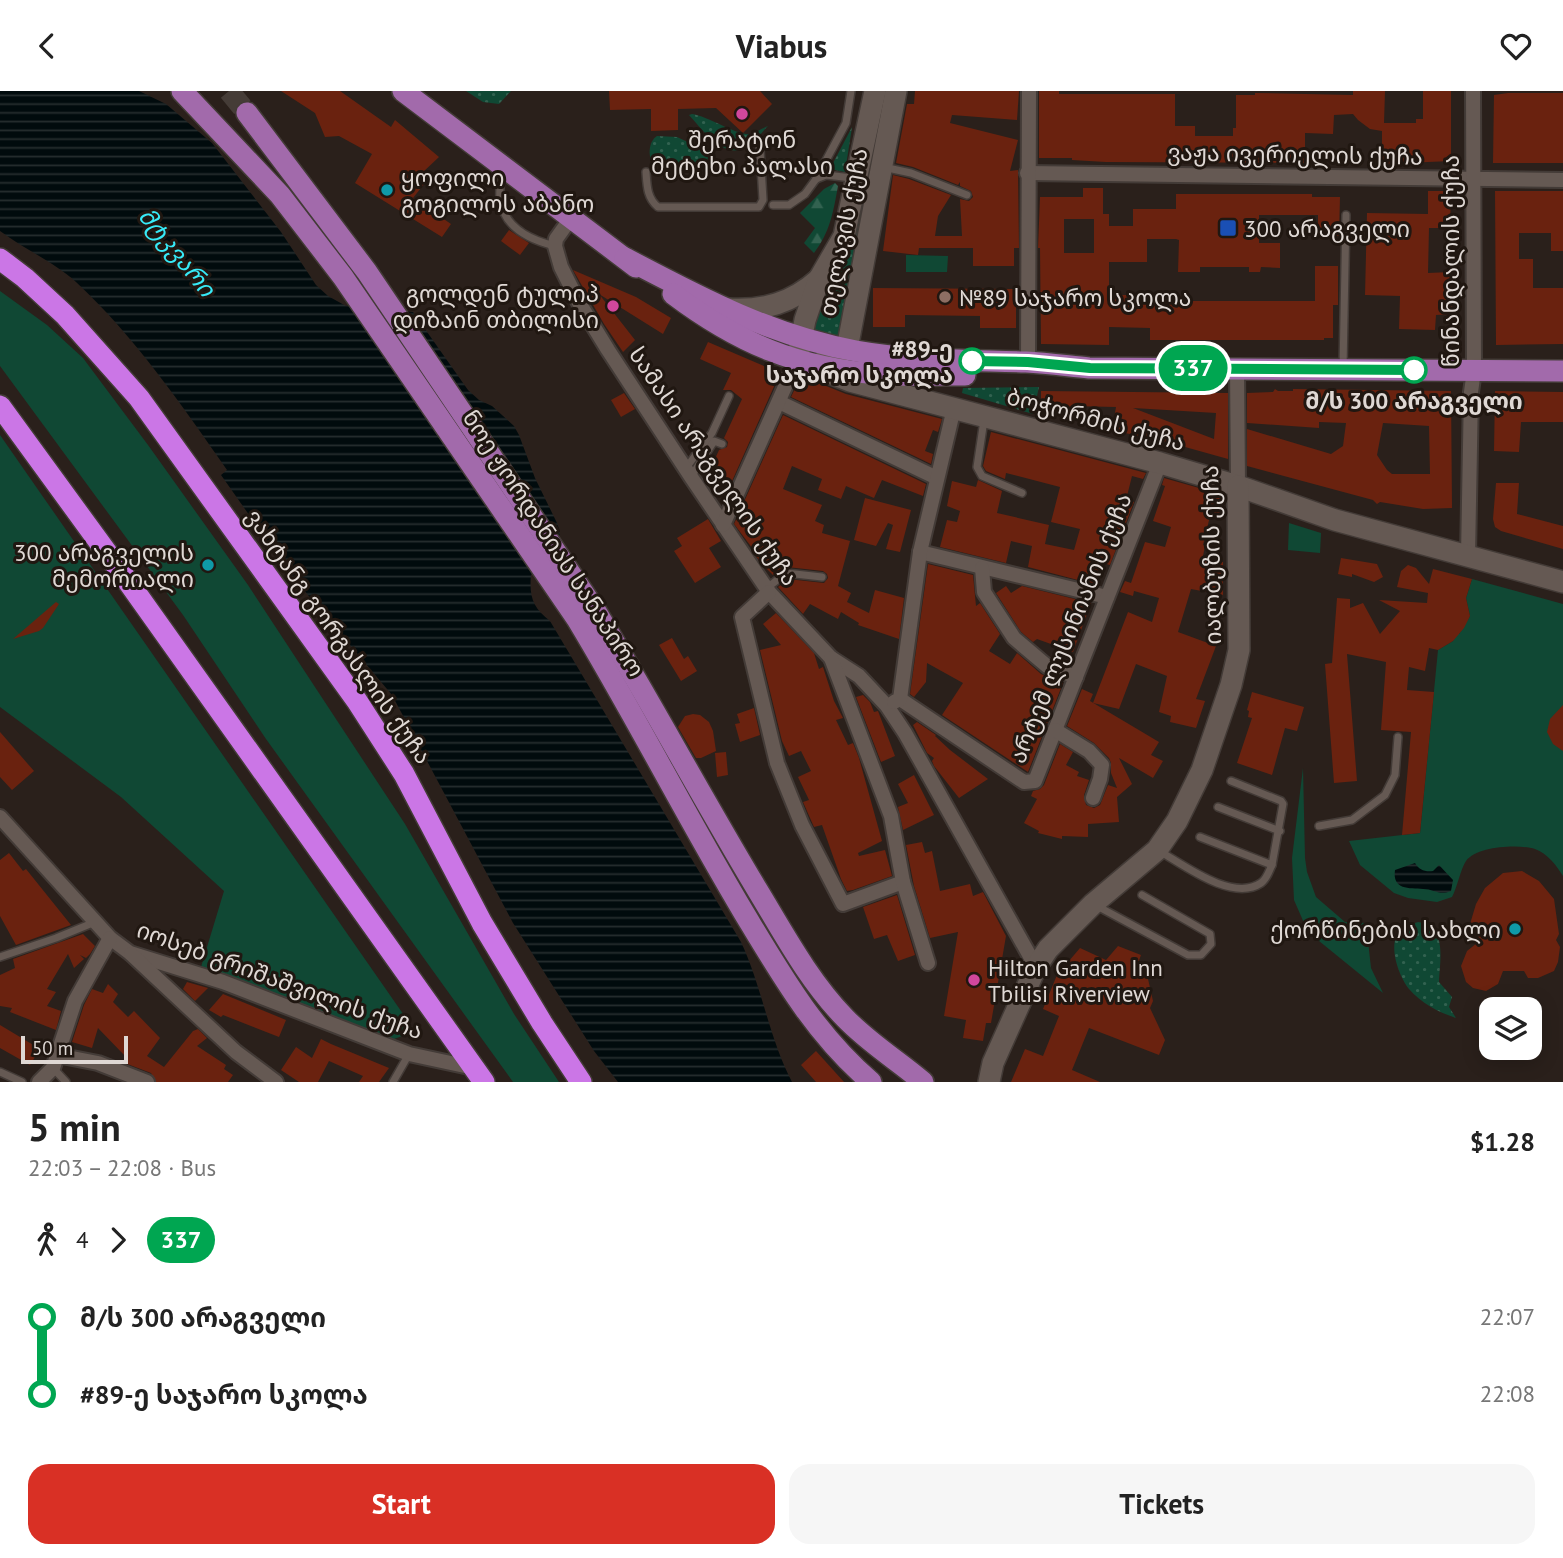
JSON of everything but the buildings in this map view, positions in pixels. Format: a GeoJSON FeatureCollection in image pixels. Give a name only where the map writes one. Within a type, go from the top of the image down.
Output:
{"type":"FeatureCollection","features":[{"type":"Feature","properties":{"kind":"highway","name":"ვახტანგ გორგასლის ქუჩა"},"geometry":{"type":"LineString","coordinates":[[0,259],[65,315],[139,398],[357,701],[404,774],[482,923],[542,1023],[582,1082]]}},
{"type":"Feature","properties":{"kind":"highway"},"geometry":{"type":"LineString","coordinates":[[0,406],[479,1075]]}},
{"type":"Feature","properties":{"kind":"main road","name":"ნოე ჟორდანიას სანაპირო"},"geometry":{"type":"LineString","coordinates":[[182,91],[280,195],[630,667],[732,849],[809,973],[844,1017],[861,1033],[924,1081]]}},
{"type":"Feature","properties":{"kind":"main road"},"geometry":{"type":"LineString","coordinates":[[403,91],[709,322],[768,351],[807,363],[882,375],[1028,376],[1090,368]]}},
{"type":"Feature","properties":{"kind":"main road","name":"თელავის ქუჩა"},"geometry":{"type":"LineString","coordinates":[[875,91],[844,236],[819,279],[801,338],[807,363],[847,349],[896,91]]}},
{"type":"Feature","properties":{"kind":"main road","name":"ნოე ჟორდანიას სანაპირო"},"geometry":{"type":"LineString","coordinates":[[247,113],[367,272],[552,563],[712,859],[784,980],[830,1044],[871,1082]]}},
{"type":"Feature","properties":{"kind":"main road"},"geometry":{"type":"LineString","coordinates":[[625,258],[762,326],[847,349],[936,360],[1028,362],[1090,368],[1563,370]]}},
{"type":"Feature","properties":{"kind":"main road","name":"თელავის ქუჩა"},"geometry":{"type":"LineString","coordinates":[[724,309],[761,309],[783,303],[802,293],[819,279]]}},
{"type":"Feature","properties":{"kind":"main road","name":"ბოჭორმის ქუჩა"},"geometry":{"type":"LineString","coordinates":[[807,363],[850,381],[1160,463],[1238,486],[1335,520],[1563,582]]}},
{"type":"Feature","properties":{"kind":"main road","name":"იალბუზის ქუჩა"},"geometry":{"type":"LineString","coordinates":[[991,1073],[1036,967],[1058,937],[1157,850],[1177,821],[1202,770],[1236,667],[1240,624],[1238,486]]}},
{"type":"Feature","properties":{"kind":"main road"},"geometry":{"type":"LineString","coordinates":[[974,1082],[991,1073]]}},
{"type":"Feature","properties":{"kind":"street"},"geometry":{"type":"LineString","coordinates":[[1028,362],[1029,91]]}},
{"type":"Feature","properties":{"kind":"street","name":"წინანდალის ქუჩა"},"geometry":{"type":"LineString","coordinates":[[1468,556],[1471,392],[1474,371],[1474,91]]}},
{"type":"Feature","properties":{"kind":"street","name":"ვაჟა ივერიელის ქუჩა"},"geometry":{"type":"LineString","coordinates":[[1027,173],[1563,180]]}},
{"type":"Feature","properties":{"kind":"street"},"geometry":{"type":"LineString","coordinates":[[555,246],[556,239],[572,218]]}},
{"type":"Feature","properties":{"kind":"street","name":"სამასი არაგველის ქუჩა"},"geometry":{"type":"LineString","coordinates":[[555,246],[561,267],[578,301],[688,473],[768,590],[831,658],[859,676],[887,706],[905,733],[1036,967]]}},
{"type":"Feature","properties":{"kind":"street"},"geometry":{"type":"LineString","coordinates":[[723,525],[779,402],[807,363]]}},
{"type":"Feature","properties":{"kind":"street","name":"იალბუზის ქუჩა"},"geometry":{"type":"LineString","coordinates":[[1237,368],[1238,486]]}},
{"type":"Feature","properties":{"kind":"street"},"geometry":{"type":"LineString","coordinates":[[779,402],[937,478]]}},
{"type":"Feature","properties":{"kind":"street"},"geometry":{"type":"LineString","coordinates":[[887,706],[901,699],[920,552],[954,408]]}},
{"type":"Feature","properties":{"kind":"street","name":"არტემ ლუსინიანის ქუჩა"},"geometry":{"type":"LineString","coordinates":[[901,699],[1024,782],[1035,781],[1160,463]]}},
{"type":"Feature","properties":{"kind":"street"},"geometry":{"type":"LineString","coordinates":[[920,552],[1107,597]]}},
{"type":"Feature","properties":{"kind":"street"},"geometry":{"type":"LineString","coordinates":[[982,568],[984,592],[1014,638],[1047,666],[1076,677]]}},
{"type":"Feature","properties":{"kind":"street"},"geometry":{"type":"LineString","coordinates":[[768,590],[741,617],[777,763],[802,825],[843,904],[903,882]]}},
{"type":"Feature","properties":{"kind":"street"},"geometry":{"type":"LineString","coordinates":[[831,658],[891,816],[903,882],[928,963]]}},
{"type":"Feature","properties":{"kind":"street"},"geometry":{"type":"LineString","coordinates":[[1055,730],[1089,751],[1102,765],[1093,798]]}},
{"type":"Feature","properties":{"kind":"street","name":"იოსებ გრიშაშვილის ქუჩა"},"geometry":{"type":"LineString","coordinates":[[0,817],[110,938],[130,953],[223,982],[409,1054],[479,1075]]}},
{"type":"Feature","properties":{"kind":"street"},"geometry":{"type":"LineString","coordinates":[[39,1082],[55,1061],[75,1001],[110,938]]}},
{"type":"Feature","properties":{"kind":"street"},"geometry":{"type":"LineString","coordinates":[[130,953],[236,1052],[276,1082]]}},
{"type":"Feature","properties":{"kind":"street"},"geometry":{"type":"LineString","coordinates":[[55,1061],[98,1063],[147,1082]]}},
{"type":"Feature","properties":{"kind":"lane"},"geometry":{"type":"LineString","coordinates":[[773,205],[789,205],[805,194],[816,179],[846,123],[851,91]]}},
{"type":"Feature","properties":{"kind":"lane"},"geometry":{"type":"LineString","coordinates":[[646,172],[651,201],[658,207],[759,207],[763,200],[760,149]]}},
{"type":"Feature","properties":{"kind":"lane"},"geometry":{"type":"LineString","coordinates":[[502,166],[500,198],[508,222],[534,241],[555,246]]}},
{"type":"Feature","properties":{"kind":"lane"},"geometry":{"type":"LineString","coordinates":[[882,166],[911,173],[967,195]]}},
{"type":"Feature","properties":{"kind":"lane"},"geometry":{"type":"LineString","coordinates":[[816,179],[826,176],[857,179]]}},
{"type":"Feature","properties":{"kind":"lane"},"geometry":{"type":"LineString","coordinates":[[1343,369],[1346,215]]}},
{"type":"Feature","properties":{"kind":"lane"},"geometry":{"type":"LineString","coordinates":[[688,473],[712,433],[729,396]]}},
{"type":"Feature","properties":{"kind":"lane"},"geometry":{"type":"LineString","coordinates":[[985,416],[977,467],[979,472],[982,477],[1022,493]]}},
{"type":"Feature","properties":{"kind":"lane"},"geometry":{"type":"LineString","coordinates":[[688,473],[715,441],[722,444]]}},
{"type":"Feature","properties":{"kind":"lane"},"geometry":{"type":"LineString","coordinates":[[768,590],[786,573],[822,577]]}},
{"type":"Feature","properties":{"kind":"lane"},"geometry":{"type":"LineString","coordinates":[[1319,826],[1352,820],[1385,795],[1395,775],[1398,737]]}},
{"type":"Feature","properties":{"kind":"lane"},"geometry":{"type":"LineString","coordinates":[[1157,850],[1214,882],[1230,887],[1251,888],[1264,882],[1272,865],[1283,804],[1231,781]]}},
{"type":"Feature","properties":{"kind":"lane"},"geometry":{"type":"LineString","coordinates":[[1218,807],[1280,831]]}},
{"type":"Feature","properties":{"kind":"lane"},"geometry":{"type":"LineString","coordinates":[[1200,837],[1272,865]]}},
{"type":"Feature","properties":{"kind":"lane"},"geometry":{"type":"LineString","coordinates":[[1093,904],[1188,955],[1201,955],[1211,944],[1210,934],[1142,895]]}},
{"type":"Feature","properties":{"kind":"lane"},"geometry":{"type":"LineString","coordinates":[[0,957],[95,922]]}},
{"type":"Feature","properties":{"kind":"lane"},"geometry":{"type":"LineString","coordinates":[[393,1082],[409,1054]]}},
{"type":"Feature","properties":{"kind":"lane"},"geometry":{"type":"LineString","coordinates":[[55,1061],[66,1082]]}},
{"type":"Feature","properties":{"kind":"lane"},"geometry":{"type":"LineString","coordinates":[[0,1072],[22,1082]]}},
{"type":"Feature","properties":{"kind":"green space"},"geometry":{"type":"Polygon","coordinates":[[[466,91],[511,91],[499,104],[483,102],[466,91]]]}},
{"type":"Feature","properties":{"kind":"green space"},"geometry":{"type":"Polygon","coordinates":[[[880,105],[884,106],[842,334],[836,338],[813,333],[819,293],[841,264],[855,235],[880,105]]]}},
{"type":"Feature","properties":{"kind":"green space"},"geometry":{"type":"Polygon","coordinates":[[[689,115],[746,134],[768,126],[743,149],[727,149],[706,134],[689,115]]]}},
{"type":"Feature","properties":{"kind":"green space"},"geometry":{"type":"Polygon","coordinates":[[[852,127],[845,172],[830,169],[852,127]]]}},
{"type":"Feature","properties":{"kind":"green space"},"geometry":{"type":"Polygon","coordinates":[[[657,136],[677,137],[709,152],[709,163],[653,165],[650,149],[657,136]]]}},
{"type":"Feature","properties":{"kind":"green space"},"geometry":{"type":"Polygon","coordinates":[[[835,183],[838,186],[830,222],[814,253],[804,243],[815,228],[800,213],[824,189],[835,183]]]}},
{"type":"Feature","properties":{"kind":"green space"},"geometry":{"type":"Polygon","coordinates":[[[906,255],[948,256],[947,272],[906,272],[906,255]]]}},
{"type":"Feature","properties":{"kind":"green space"},"geometry":{"type":"Polygon","coordinates":[[[0,291],[47,325],[83,358],[248,585],[405,824],[514,1014],[559,1082],[513,1082],[266,739],[183,615],[0,366],[0,291]]]}},
{"type":"Feature","properties":{"kind":"green space"},"geometry":{"type":"Polygon","coordinates":[[[1039,387],[1033,414],[962,393],[963,388],[1039,387]]]}},
{"type":"Feature","properties":{"kind":"green space"},"geometry":{"type":"Polygon","coordinates":[[[0,435],[408,1021],[402,1036],[389,1041],[201,967],[224,891],[121,797],[0,707],[0,435]]]}},
{"type":"Feature","properties":{"kind":"green space"},"geometry":{"type":"Polygon","coordinates":[[[1289,523],[1321,533],[1320,553],[1288,550],[1289,523]]]}},
{"type":"Feature","properties":{"kind":"green space"},"geometry":{"type":"Polygon","coordinates":[[[1472,579],[1563,604],[1563,876],[1544,853],[1528,847],[1499,847],[1479,852],[1466,861],[1452,897],[1437,902],[1408,898],[1394,893],[1360,865],[1349,841],[1420,833],[1438,650],[1453,641],[1455,634],[1459,634],[1470,616],[1466,598],[1472,579]]]}},
{"type":"Feature","properties":{"kind":"green space"},"geometry":{"type":"Polygon","coordinates":[[[1303,768],[1307,872],[1316,897],[1345,922],[1366,923],[1371,968],[1383,993],[1308,932],[1294,900],[1292,858],[1303,768]]]}},
{"type":"Feature","properties":{"kind":"green space"},"geometry":{"type":"Polygon","coordinates":[[[1418,922],[1429,924],[1437,936],[1440,950],[1439,982],[1452,997],[1449,1007],[1456,1018],[1419,999],[1401,975],[1394,949],[1397,934],[1402,928],[1418,922]]]}},
{"type":"Feature","properties":{"kind":"water","name":"მტკვარი"},"geometry":{"type":"Polygon","coordinates":[[[0,91],[139,91],[166,104],[212,143],[281,232],[316,285],[328,296],[346,306],[413,312],[468,390],[479,400],[492,406],[514,426],[560,532],[557,545],[531,575],[533,601],[550,621],[741,942],[777,1048],[792,1082],[618,1082],[594,1051],[513,923],[392,695],[292,576],[221,475],[227,470],[175,396],[138,348],[76,282],[0,231],[0,91]]]}},
{"type":"Feature","properties":{"kind":"water"},"geometry":{"type":"Polygon","coordinates":[[[1415,863],[1420,869],[1427,871],[1433,871],[1439,865],[1453,880],[1451,891],[1440,893],[1399,885],[1395,870],[1415,863]]]}},
{"type":"Feature","properties":{"kind":"tunnel"},"geometry":{"type":"LineString","coordinates":[[229,91],[247,113]]}},
{"type":"Feature","properties":{"kind":"bus line","name":"337"},"geometry":{"type":"LineString","coordinates":[[972,361],[1028,362],[1090,368],[1414,370]]}},
{"type":"Feature","properties":{"kind":"place","name":"შერატონ მეტეხი პალასი"},"geometry":{"type":"Point","coordinates":[742,114]}},
{"type":"Feature","properties":{"kind":"place","name":"ყოფილი გოგილოს აბანო"},"geometry":{"type":"Point","coordinates":[387,190]}},
{"type":"Feature","properties":{"kind":"place","name":"300 არაგველი"},"geometry":{"type":"Point","coordinates":[1228,228]}},
{"type":"Feature","properties":{"kind":"place","name":"№89 საჯარო სკოლა"},"geometry":{"type":"Point","coordinates":[945,297]}},
{"type":"Feature","properties":{"kind":"place","name":"გოლდენ ტულიპ დიზაინ თბილისი"},"geometry":{"type":"Point","coordinates":[613,306]}},
{"type":"Feature","properties":{"kind":"place","name":"#89-ე საჯარო სკოლა"},"geometry":{"type":"Point","coordinates":[972,361]}},
{"type":"Feature","properties":{"kind":"place","name":"მ/ს 300 არაგველი"},"geometry":{"type":"Point","coordinates":[1414,370]}},
{"type":"Feature","properties":{"kind":"place","name":"300 არაგველის მემორიალი"},"geometry":{"type":"Point","coordinates":[208,565]}},
{"type":"Feature","properties":{"kind":"place","name":"ქორწინების სახლი"},"geometry":{"type":"Point","coordinates":[1515,929]}},
{"type":"Feature","properties":{"kind":"place","name":"Hilton Garden Inn Tbilisi Riverview"},"geometry":{"type":"Point","coordinates":[974,980]}}]}
